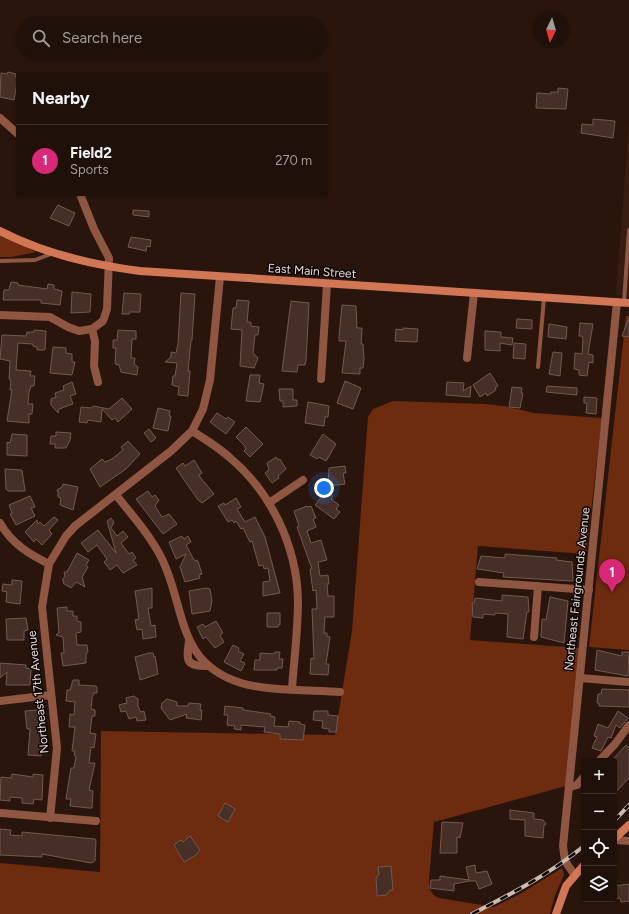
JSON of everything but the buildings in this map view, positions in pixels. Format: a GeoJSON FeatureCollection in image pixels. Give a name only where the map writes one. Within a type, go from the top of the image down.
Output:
{"type":"FeatureCollection","features":[{"type":"Feature","properties":{"kind":"main road","name":"East Main Street"},"geometry":{"type":"LineString","coordinates":[[0,231],[53,253],[110,267],[220,277],[623,303]]}},
{"type":"Feature","properties":{"kind":"main road"},"geometry":{"type":"LineString","coordinates":[[617,837],[629,825]]}},
{"type":"Feature","properties":{"kind":"main road"},"geometry":{"type":"LineString","coordinates":[[556,914],[566,886],[574,874],[583,866]]}},
{"type":"Feature","properties":{"kind":"street"},"geometry":{"type":"LineString","coordinates":[[0,118],[16,132]]}},
{"type":"Feature","properties":{"kind":"street"},"geometry":{"type":"LineString","coordinates":[[0,315],[50,317],[74,330],[92,330],[99,325],[106,315],[110,267],[109,258],[94,229],[81,196]]}},
{"type":"Feature","properties":{"kind":"street"},"geometry":{"type":"LineString","coordinates":[[0,523],[11,539],[23,550],[49,564],[66,536],[75,526],[157,463],[192,431],[203,409],[207,395],[220,277]]}},
{"type":"Feature","properties":{"kind":"street"},"geometry":{"type":"LineString","coordinates":[[321,379],[327,284]]}},
{"type":"Feature","properties":{"kind":"street"},"geometry":{"type":"LineString","coordinates":[[467,358],[474,293]]}},
{"type":"Feature","properties":{"kind":"street","name":"Northeast Fairgrounds Avenue"},"geometry":{"type":"LineString","coordinates":[[574,874],[565,861],[564,846],[589,590],[623,303]]}},
{"type":"Feature","properties":{"kind":"street"},"geometry":{"type":"LineString","coordinates":[[92,330],[95,341],[94,366],[98,382]]}},
{"type":"Feature","properties":{"kind":"street"},"geometry":{"type":"LineString","coordinates":[[192,431],[220,449],[251,479],[269,503],[284,533],[296,574],[298,607],[292,689]]}},
{"type":"Feature","properties":{"kind":"street"},"geometry":{"type":"LineString","coordinates":[[269,503],[303,480]]}},
{"type":"Feature","properties":{"kind":"street"},"geometry":{"type":"LineString","coordinates":[[116,495],[148,536],[161,559],[173,587],[184,629],[189,641],[195,651],[209,666],[224,676],[241,683],[292,689],[340,692]]}},
{"type":"Feature","properties":{"kind":"street","name":"Northeast 17th Avenue"},"geometry":{"type":"LineString","coordinates":[[49,564],[42,607],[57,748],[50,818]]}},
{"type":"Feature","properties":{"kind":"street"},"geometry":{"type":"LineString","coordinates":[[479,582],[589,590]]}},
{"type":"Feature","properties":{"kind":"street"},"geometry":{"type":"LineString","coordinates":[[534,637],[538,586]]}},
{"type":"Feature","properties":{"kind":"street"},"geometry":{"type":"LineString","coordinates":[[580,678],[629,682]]}},
{"type":"Feature","properties":{"kind":"street"},"geometry":{"type":"LineString","coordinates":[[0,701],[52,695]]}},
{"type":"Feature","properties":{"kind":"street"},"geometry":{"type":"LineString","coordinates":[[602,758],[615,744],[629,725]]}},
{"type":"Feature","properties":{"kind":"street"},"geometry":{"type":"LineString","coordinates":[[570,787],[577,785],[581,780]]}},
{"type":"Feature","properties":{"kind":"street"},"geometry":{"type":"LineString","coordinates":[[0,813],[96,821]]}},
{"type":"Feature","properties":{"kind":"street"},"geometry":{"type":"LineString","coordinates":[[617,840],[629,841]]}},
{"type":"Feature","properties":{"kind":"lane"},"geometry":{"type":"LineString","coordinates":[[623,303],[629,230]]}},
{"type":"Feature","properties":{"kind":"lane"},"geometry":{"type":"LineString","coordinates":[[0,260],[35,260],[53,253]]}},
{"type":"Feature","properties":{"kind":"lane"},"geometry":{"type":"LineString","coordinates":[[538,367],[544,298]]}},
{"type":"Feature","properties":{"kind":"shaded area"},"geometry":{"type":"Polygon","coordinates":[[[629,119],[629,296],[616,295],[629,119]]]}},
{"type":"Feature","properties":{"kind":"shaded area"},"geometry":{"type":"Polygon","coordinates":[[[0,234],[36,252],[11,257],[0,257],[0,234]]]}},
{"type":"Feature","properties":{"kind":"shaded area"},"geometry":{"type":"Polygon","coordinates":[[[626,316],[629,316],[629,650],[589,647],[626,316]]]}},
{"type":"Feature","properties":{"kind":"shaded area"},"geometry":{"type":"Polygon","coordinates":[[[393,401],[484,404],[504,406],[534,413],[602,418],[586,554],[478,546],[470,640],[580,648],[566,786],[434,822],[429,879],[430,888],[434,895],[439,898],[494,907],[520,894],[562,868],[564,875],[555,895],[550,914],[0,914],[0,863],[100,872],[101,731],[335,735],[352,631],[368,417],[373,409],[393,401]]]}},
{"type":"Feature","properties":{"kind":"railway"},"geometry":{"type":"LineString","coordinates":[[617,818],[629,805]]}},
{"type":"Feature","properties":{"kind":"railway"},"geometry":{"type":"LineString","coordinates":[[472,914],[544,875],[581,848]]}},
{"type":"Feature","properties":{"kind":"place","name":"Field2"},"geometry":{"type":"Point","coordinates":[612,592]}}]}
